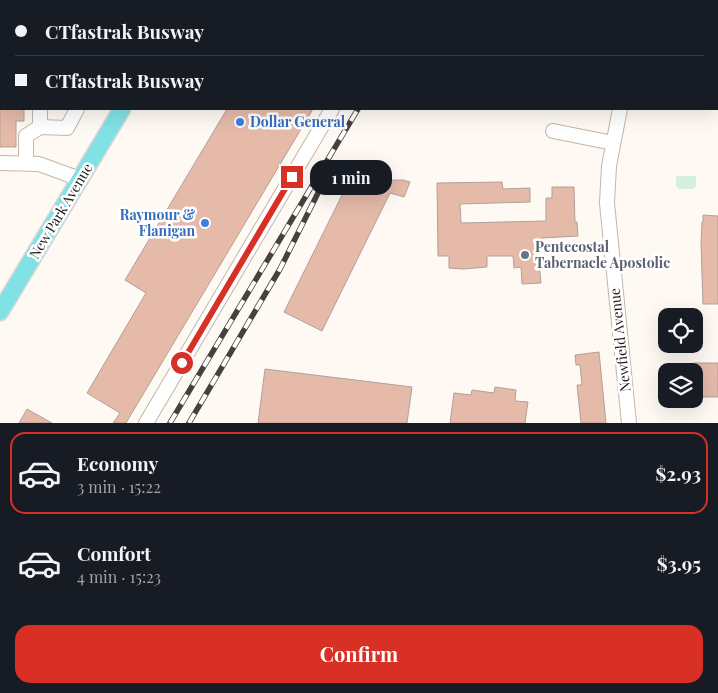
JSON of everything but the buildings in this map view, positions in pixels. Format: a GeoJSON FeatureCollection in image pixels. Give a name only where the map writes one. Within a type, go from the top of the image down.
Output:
{"type":"FeatureCollection","features":[{"type":"Feature","properties":{"kind":"main road","name":"New Park Avenue"},"geometry":{"type":"LineString","coordinates":[[0,312],[121,110]]}},
{"type":"Feature","properties":{"kind":"street"},"geometry":{"type":"LineString","coordinates":[[40,110],[40,127]]}},
{"type":"Feature","properties":{"kind":"street"},"geometry":{"type":"LineString","coordinates":[[26,163],[26,136],[40,127],[67,128],[76,110]]}},
{"type":"Feature","properties":{"kind":"street"},"geometry":{"type":"LineString","coordinates":[[146,423],[331,110]]}},
{"type":"Feature","properties":{"kind":"street","name":"Newfield Avenue"},"geometry":{"type":"LineString","coordinates":[[620,110],[609,166],[607,203],[629,423]]}},
{"type":"Feature","properties":{"kind":"street"},"geometry":{"type":"LineString","coordinates":[[553,131],[613,143]]}},
{"type":"Feature","properties":{"kind":"street"},"geometry":{"type":"LineString","coordinates":[[0,163],[39,164],[80,179]]}},
{"type":"Feature","properties":{"kind":"green space"},"geometry":{"type":"Polygon","coordinates":[[[676,176],[696,176],[696,186],[693,189],[679,189],[676,186],[676,176]]]}},
{"type":"Feature","properties":{"kind":"railway"},"geometry":{"type":"LineString","coordinates":[[170,423],[357,110]]}},
{"type":"Feature","properties":{"kind":"railway"},"geometry":{"type":"LineString","coordinates":[[189,423],[280,269],[327,175]]}},
{"type":"Feature","properties":{"kind":"place","name":"Dollar General"},"geometry":{"type":"Point","coordinates":[240,122]}},
{"type":"Feature","properties":{"kind":"place","name":"Raymour & Flanigan"},"geometry":{"type":"Point","coordinates":[205,223]}},
{"type":"Feature","properties":{"kind":"place","name":"Pentecostal Tabernacle Apostolic"},"geometry":{"type":"Point","coordinates":[525,255]}},
{"type":"Feature","properties":{"kind":"route"},"geometry":{"type":"LineString","coordinates":[[182,363],[292,177]]}}]}
